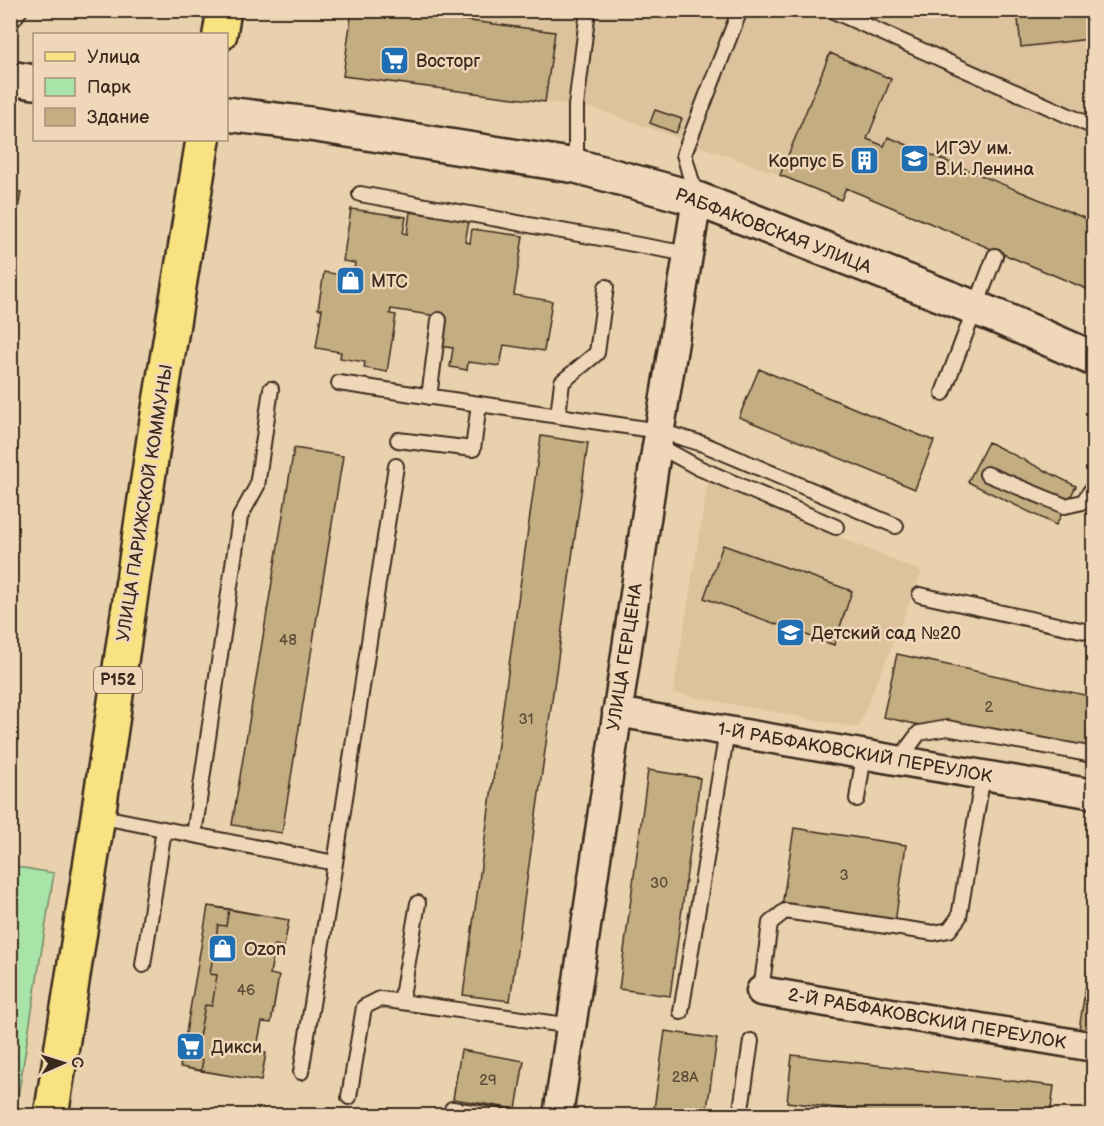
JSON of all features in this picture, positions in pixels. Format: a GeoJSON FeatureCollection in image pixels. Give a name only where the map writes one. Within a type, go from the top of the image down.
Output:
{"type":"FeatureCollection","features":[{"type":"Feature","properties":{"kind":"main road"},"geometry":{"type":"LineString","coordinates":[[220,33],[224,10]]}},
{"type":"Feature","properties":{"kind":"main road"},"geometry":{"type":"LineString","coordinates":[[10,78],[33,82]]}},
{"type":"Feature","properties":{"kind":"main road","name":"РАБФАКОВСКАЯ УЛИЦА"},"geometry":{"type":"LineString","coordinates":[[228,114],[310,124],[576,166],[697,200],[976,308],[1094,359]]}},
{"type":"Feature","properties":{"kind":"main road","name":"УЛИЦА ПАРИЖСКОЙ КОММУНЫ"},"geometry":{"type":"LineString","coordinates":[[51,1116],[149,473],[203,141]]}},
{"type":"Feature","properties":{"kind":"street","name":"УЛИЦА ГЕРЦЕНА"},"geometry":{"type":"LineString","coordinates":[[558,1116],[658,438],[697,200]]}},
{"type":"Feature","properties":{"kind":"street","name":"1-Й РАБФАКОВСКИЙ ПЕРЕУЛОК"},"geometry":{"type":"LineString","coordinates":[[617,712],[1094,794]]}},
{"type":"Feature","properties":{"kind":"street","name":"2-Й РАБФАКОВСКИЙ ПЕРЕУЛОК"},"geometry":{"type":"LineString","coordinates":[[761,991],[1094,1047]]}},
{"type":"Feature","properties":{"kind":"lane"},"geometry":{"type":"LineString","coordinates":[[10,24],[20,10]]}},
{"type":"Feature","properties":{"kind":"lane"},"geometry":{"type":"LineString","coordinates":[[576,166],[576,106],[588,10]]}},
{"type":"Feature","properties":{"kind":"lane"},"geometry":{"type":"LineString","coordinates":[[697,200],[684,154],[740,10]]}},
{"type":"Feature","properties":{"kind":"lane"},"geometry":{"type":"LineString","coordinates":[[831,10],[1094,127]]}},
{"type":"Feature","properties":{"kind":"lane"},"geometry":{"type":"LineString","coordinates":[[360,195],[688,254]]}},
{"type":"Feature","properties":{"kind":"lane"},"geometry":{"type":"LineString","coordinates":[[943,393],[995,256]]}},
{"type":"Feature","properties":{"kind":"lane"},"geometry":{"type":"LineString","coordinates":[[558,416],[562,382],[597,353],[606,287]]}},
{"type":"Feature","properties":{"kind":"lane"},"geometry":{"type":"LineString","coordinates":[[429,397],[439,320]]}},
{"type":"Feature","properties":{"kind":"lane"},"geometry":{"type":"LineString","coordinates":[[339,383],[558,416],[658,438],[703,444],[896,526]]}},
{"type":"Feature","properties":{"kind":"lane"},"geometry":{"type":"LineString","coordinates":[[194,835],[240,517],[257,486],[271,389]]}},
{"type":"Feature","properties":{"kind":"lane"},"geometry":{"type":"LineString","coordinates":[[398,440],[472,449],[479,404]]}},
{"type":"Feature","properties":{"kind":"lane"},"geometry":{"type":"LineString","coordinates":[[658,438],[699,468],[836,527]]}},
{"type":"Feature","properties":{"kind":"lane"},"geometry":{"type":"LineString","coordinates":[[301,1072],[396,466]]}},
{"type":"Feature","properties":{"kind":"lane"},"geometry":{"type":"LineString","coordinates":[[987,474],[1065,506],[1083,502],[1094,486]]}},
{"type":"Feature","properties":{"kind":"lane"},"geometry":{"type":"LineString","coordinates":[[920,595],[1094,633]]}},
{"type":"Feature","properties":{"kind":"lane"},"geometry":{"type":"LineString","coordinates":[[898,761],[920,733],[947,728],[1094,755]]}},
{"type":"Feature","properties":{"kind":"lane"},"geometry":{"type":"LineString","coordinates":[[681,1012],[728,731]]}},
{"type":"Feature","properties":{"kind":"lane"},"geometry":{"type":"LineString","coordinates":[[857,799],[864,755]]}},
{"type":"Feature","properties":{"kind":"lane"},"geometry":{"type":"LineString","coordinates":[[761,991],[770,923],[785,911],[934,933],[949,930],[959,917],[983,775]]}},
{"type":"Feature","properties":{"kind":"lane"},"geometry":{"type":"LineString","coordinates":[[98,816],[335,863]]}},
{"type":"Feature","properties":{"kind":"lane"},"geometry":{"type":"LineString","coordinates":[[143,964],[164,829]]}},
{"type":"Feature","properties":{"kind":"lane"},"geometry":{"type":"LineString","coordinates":[[400,1002],[418,903]]}},
{"type":"Feature","properties":{"kind":"lane"},"geometry":{"type":"LineString","coordinates":[[349,1097],[364,1007],[380,999],[572,1026]]}},
{"type":"Feature","properties":{"kind":"lane"},"geometry":{"type":"LineString","coordinates":[[740,1116],[751,1041]]}},
{"type":"Feature","properties":{"kind":"lane"},"geometry":{"type":"LineString","coordinates":[[452,1109],[500,1116]]}},
{"type":"Feature","properties":{"kind":"shaded area","name":"ИГЭУ им. В.И. Ленина"},"geometry":{"type":"Polygon","coordinates":[[[352,11],[1093,11],[1093,292],[846,189],[841,200],[780,175],[594,108],[343,76],[352,11]]]}},
{"type":"Feature","properties":{"kind":"shaded area","name":"Детский сад №20"},"geometry":{"type":"Polygon","coordinates":[[[708,481],[922,572],[858,728],[673,693],[708,481]]]}},
{"type":"Feature","properties":{"kind":"green space"},"geometry":{"type":"Polygon","coordinates":[[[11,866],[54,873],[15,1116],[10,1115],[11,866]]]}},
{"type":"Feature","properties":{"kind":"building"},"geometry":{"type":"Polygon","coordinates":[[[352,10],[409,10],[409,13],[555,32],[545,102],[343,76],[352,10]]]}},
{"type":"Feature","properties":{"kind":"building"},"geometry":{"type":"Polygon","coordinates":[[[1017,10],[1085,10],[1089,39],[1021,47],[1017,10]]]}},
{"type":"Feature","properties":{"kind":"building","name":"Корпус Б"},"geometry":{"type":"Polygon","coordinates":[[[830,53],[891,79],[867,139],[884,146],[888,137],[1094,222],[1094,292],[846,188],[841,200],[780,175],[830,53]]]}},
{"type":"Feature","properties":{"kind":"building"},"geometry":{"type":"Polygon","coordinates":[[[655,110],[682,119],[676,133],[650,123],[655,110]]]}},
{"type":"Feature","properties":{"kind":"building"},"geometry":{"type":"Polygon","coordinates":[[[10,191],[21,192],[10,258],[10,191]]]}},
{"type":"Feature","properties":{"kind":"building"},"geometry":{"type":"Polygon","coordinates":[[[351,209],[406,217],[403,233],[407,234],[410,212],[469,221],[465,242],[470,243],[472,229],[523,236],[514,295],[552,301],[544,351],[504,345],[500,366],[468,362],[467,370],[450,367],[453,348],[439,346],[443,317],[391,309],[390,314],[396,315],[387,372],[364,368],[365,362],[340,358],[341,352],[316,348],[322,309],[318,309],[324,272],[353,277],[355,263],[343,261],[351,209]]]}},
{"type":"Feature","properties":{"kind":"building"},"geometry":{"type":"Polygon","coordinates":[[[759,369],[934,441],[915,489],[739,417],[759,369]]]}},
{"type":"Feature","properties":{"kind":"building"},"geometry":{"type":"Polygon","coordinates":[[[541,436],[588,443],[510,1001],[463,995],[541,436]]]}},
{"type":"Feature","properties":{"kind":"building"},"geometry":{"type":"Polygon","coordinates":[[[988,442],[1076,486],[1056,525],[968,482],[988,442]]]}},
{"type":"Feature","properties":{"kind":"building"},"geometry":{"type":"Polygon","coordinates":[[[294,448],[343,456],[282,833],[232,825],[294,448]]]}},
{"type":"Feature","properties":{"kind":"building"},"geometry":{"type":"Polygon","coordinates":[[[723,545],[852,591],[834,645],[704,598],[723,545]]]}},
{"type":"Feature","properties":{"kind":"building"},"geometry":{"type":"Polygon","coordinates":[[[897,654],[1094,697],[1094,764],[883,717],[897,654]]]}},
{"type":"Feature","properties":{"kind":"building"},"geometry":{"type":"Polygon","coordinates":[[[648,770],[700,778],[670,996],[619,989],[648,770]]]}},
{"type":"Feature","properties":{"kind":"building"},"geometry":{"type":"Polygon","coordinates":[[[794,828],[906,845],[895,923],[782,906],[794,828]]]}},
{"type":"Feature","properties":{"kind":"building"},"geometry":{"type":"Polygon","coordinates":[[[208,906],[229,909],[226,926],[218,925],[210,974],[217,975],[212,1006],[205,1005],[195,1058],[203,1060],[201,1071],[180,1067],[208,906]]]}},
{"type":"Feature","properties":{"kind":"building"},"geometry":{"type":"Polygon","coordinates":[[[208,906],[289,920],[284,947],[275,945],[270,974],[279,976],[271,1023],[262,1022],[256,1051],[266,1053],[261,1081],[180,1067],[208,906]]]}},
{"type":"Feature","properties":{"kind":"building"},"geometry":{"type":"Polygon","coordinates":[[[229,909],[289,920],[284,947],[275,945],[270,974],[279,976],[271,1023],[262,1022],[256,1051],[266,1053],[261,1081],[201,1071],[203,1060],[195,1058],[205,1005],[212,1006],[217,975],[210,974],[218,925],[226,926],[229,909]]]}},
{"type":"Feature","properties":{"kind":"building"},"geometry":{"type":"Polygon","coordinates":[[[1094,932],[1094,1059],[1075,1056],[1094,932]]]}},
{"type":"Feature","properties":{"kind":"building"},"geometry":{"type":"Polygon","coordinates":[[[665,1031],[717,1039],[706,1116],[653,1116],[665,1031]]]}},
{"type":"Feature","properties":{"kind":"building"},"geometry":{"type":"Polygon","coordinates":[[[461,1050],[524,1061],[516,1109],[453,1099],[461,1050]]]}},
{"type":"Feature","properties":{"kind":"building"},"geometry":{"type":"Polygon","coordinates":[[[792,1055],[1054,1086],[1050,1116],[901,1116],[787,1102],[792,1055]]]}},
{"type":"Feature","properties":{"kind":"building"},"geometry":{"type":"Polygon","coordinates":[[[270,1110],[307,1116],[269,1116],[270,1110]]]}},
{"type":"Feature","properties":{"kind":"place","name":"Восторг"},"geometry":{"type":"Point","coordinates":[395,61]}},
{"type":"Feature","properties":{"kind":"place","name":"ИГЭУ им. В.И. Ленина"},"geometry":{"type":"Point","coordinates":[914,158]}},
{"type":"Feature","properties":{"kind":"place","name":"Корпус Б"},"geometry":{"type":"Point","coordinates":[865,161]}},
{"type":"Feature","properties":{"kind":"place","name":"МТС"},"geometry":{"type":"Point","coordinates":[350,281]}},
{"type":"Feature","properties":{"kind":"place","name":"Детский сад №20"},"geometry":{"type":"Point","coordinates":[790,633]}},
{"type":"Feature","properties":{"kind":"place","name":"Ozon"},"geometry":{"type":"Point","coordinates":[223,949]}},
{"type":"Feature","properties":{"kind":"place","name":"Дикси"},"geometry":{"type":"Point","coordinates":[190,1047]}}]}
